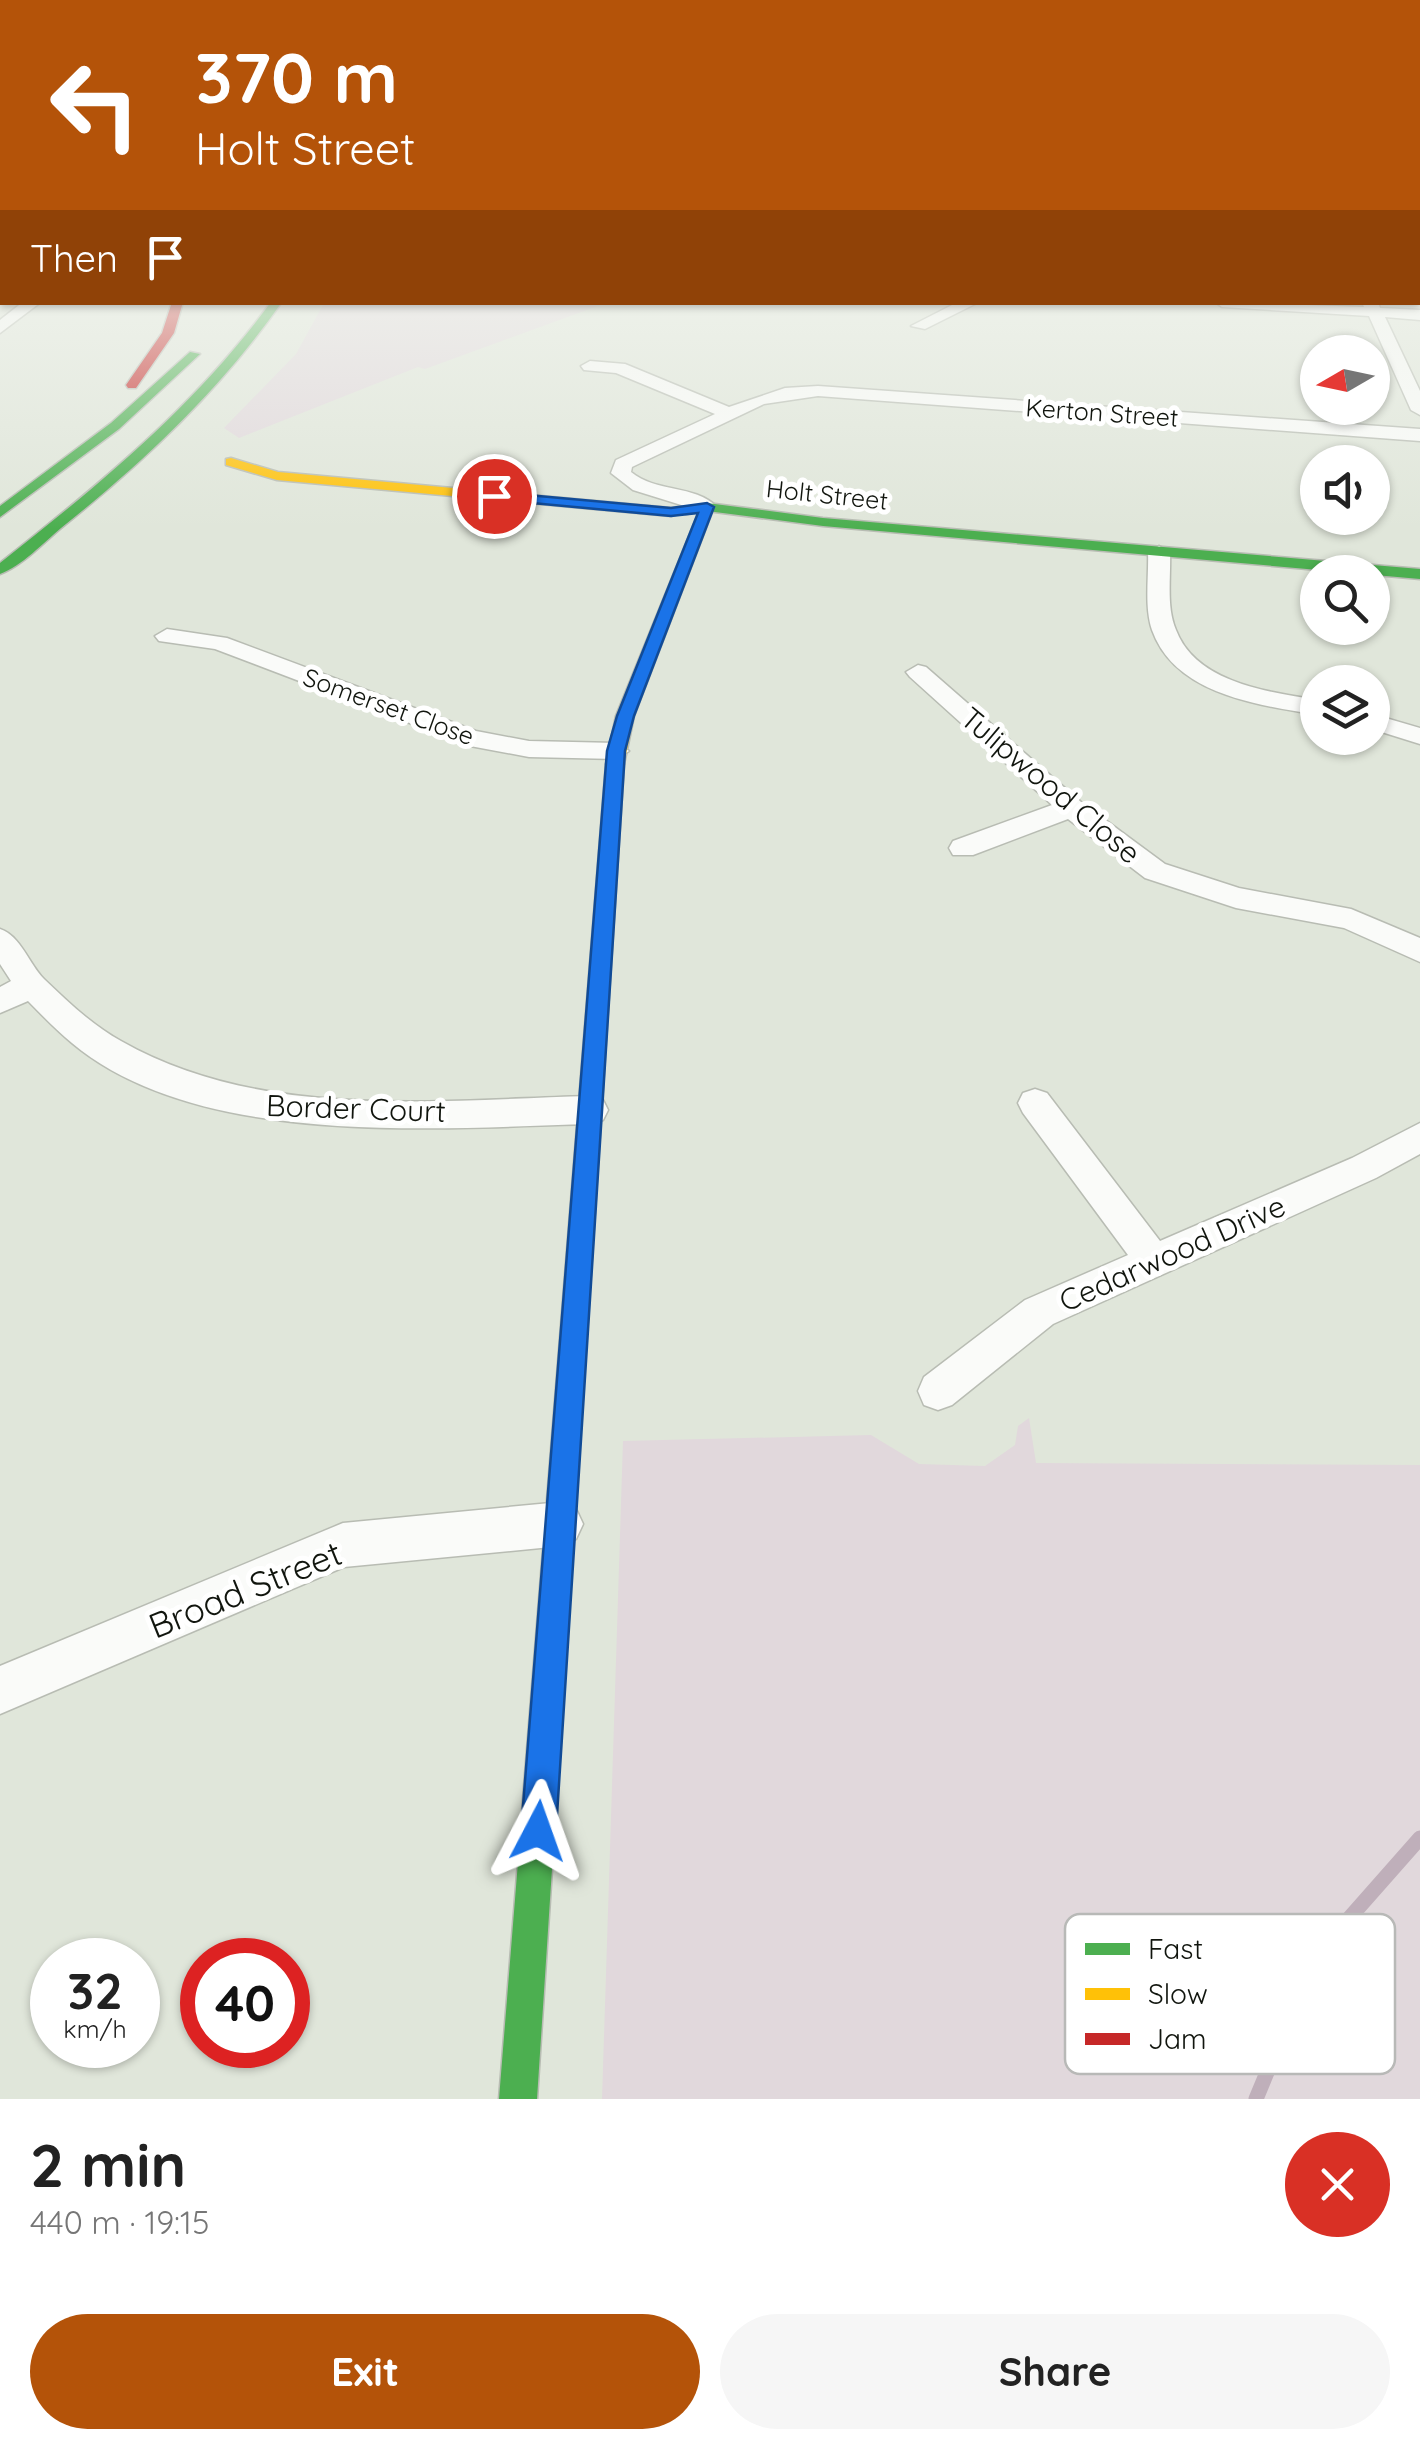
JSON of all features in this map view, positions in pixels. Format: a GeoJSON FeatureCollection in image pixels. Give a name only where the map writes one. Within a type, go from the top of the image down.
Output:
{"type":"FeatureCollection","features":[{"type":"Feature","properties":{"kind":"main road"},"geometry":{"type":"LineString","coordinates":[[42,482],[56,458],[136,380],[168,333]]}},
{"type":"Feature","properties":{"kind":"main road"},"geometry":{"type":"LineString","coordinates":[[0,570],[185,416],[255,333]]}},
{"type":"Feature","properties":{"kind":"main road"},"geometry":{"type":"LineString","coordinates":[[149,448],[188,428],[277,333]]}},
{"type":"Feature","properties":{"kind":"main road"},"geometry":{"type":"LineString","coordinates":[[0,514],[138,407],[210,337]]}},
{"type":"Feature","properties":{"kind":"main road","name":"Holt Street"},"geometry":{"type":"LineString","coordinates":[[231,462],[263,474],[296,478],[671,512],[707,507],[807,520],[1420,574]]}},
{"type":"Feature","properties":{"kind":"main road"},"geometry":{"type":"LineString","coordinates":[[518,2099],[616,751],[707,507]]}},
{"type":"Feature","properties":{"kind":"street"},"geometry":{"type":"LineString","coordinates":[[1384,333],[1420,410]]}},
{"type":"Feature","properties":{"kind":"street"},"geometry":{"type":"LineString","coordinates":[[590,366],[619,368],[726,412]]}},
{"type":"Feature","properties":{"kind":"street","name":"Kerton Street"},"geometry":{"type":"LineString","coordinates":[[707,507],[691,498],[635,484],[625,478],[622,469],[630,458],[726,412],[784,393],[838,392],[1420,435]]}},
{"type":"Feature","properties":{"kind":"street"},"geometry":{"type":"LineString","coordinates":[[1159,552],[1164,631],[1192,669],[1249,696],[1300,705]]}},
{"type":"Feature","properties":{"kind":"street","name":"Somerset Close"},"geometry":{"type":"LineString","coordinates":[[166,636],[219,643],[470,738],[529,749],[616,751]]}},
{"type":"Feature","properties":{"kind":"street","name":"Tulipwood Close"},"geometry":{"type":"LineString","coordinates":[[918,672],[1071,808],[1155,871],[1236,898],[1351,918],[1420,951]]}},
{"type":"Feature","properties":{"kind":"street"},"geometry":{"type":"LineString","coordinates":[[1390,727],[1420,736]]}},
{"type":"Feature","properties":{"kind":"street"},"geometry":{"type":"LineString","coordinates":[[963,848],[1071,808]]}},
{"type":"Feature","properties":{"kind":"street","name":"Border Court"},"geometry":{"type":"LineString","coordinates":[[0,940],[31,985],[78,1028],[125,1061],[193,1090],[257,1107],[311,1112],[591,1110]]}},
{"type":"Feature","properties":{"kind":"street"},"geometry":{"type":"LineString","coordinates":[[0,1001],[31,985]]}},
{"type":"Feature","properties":{"kind":"street"},"geometry":{"type":"LineString","coordinates":[[1035,1103],[1153,1260]]}},
{"type":"Feature","properties":{"kind":"street","name":"Cedarwood Drive"},"geometry":{"type":"LineString","coordinates":[[938,1391],[1039,1312],[1364,1168],[1420,1137]]}},
{"type":"Feature","properties":{"kind":"street","name":"Broad Street"},"geometry":{"type":"LineString","coordinates":[[0,1690],[343,1545],[561,1524]]}},
{"type":"Feature","properties":{"kind":"shaded area"},"geometry":{"type":"Polygon","coordinates":[[[307,333],[524,333],[425,369],[418,367],[239,438],[224,428],[296,354],[307,333]]]}},
{"type":"Feature","properties":{"kind":"shaded area"},"geometry":{"type":"Polygon","coordinates":[[[1029,1418],[1036,1463],[1420,1465],[1420,2099],[602,2099],[623,1441],[871,1435],[919,1464],[985,1466],[1015,1445],[1018,1426],[1029,1418]]]}},
{"type":"Feature","properties":{"kind":"waterway"},"geometry":{"type":"LineString","coordinates":[[1353,1914],[1420,1838]]}},
{"type":"Feature","properties":{"kind":"waterway"},"geometry":{"type":"LineString","coordinates":[[1256,2099],[1266,2074]]}},
{"type":"Feature","properties":{"kind":"traffic: fast"},"geometry":{"type":"LineString","coordinates":[[0,570],[149,447],[217,379],[255,333]]}},
{"type":"Feature","properties":{"kind":"traffic: fast"},"geometry":{"type":"LineString","coordinates":[[0,513],[115,426],[194,354]]}},
{"type":"Feature","properties":{"kind":"traffic: fast"},"geometry":{"type":"LineString","coordinates":[[686,510],[707,507],[823,522],[1420,574]]}},
{"type":"Feature","properties":{"kind":"traffic: fast"},"geometry":{"type":"LineString","coordinates":[[518,2099],[615,764]]}},
{"type":"Feature","properties":{"kind":"traffic: slow"},"geometry":{"type":"LineString","coordinates":[[231,462],[277,476],[671,512],[686,510]]}},
{"type":"Feature","properties":{"kind":"traffic: slow"},"geometry":{"type":"LineString","coordinates":[[615,764],[625,716],[707,507]]}},
{"type":"Feature","properties":{"kind":"traffic: jam"},"geometry":{"type":"LineString","coordinates":[[132,385],[168,333]]}},
{"type":"Feature","properties":{"kind":"route"},"geometry":{"type":"LineString","coordinates":[[494,496],[671,512],[707,507],[616,751],[538,1831]]}}]}
